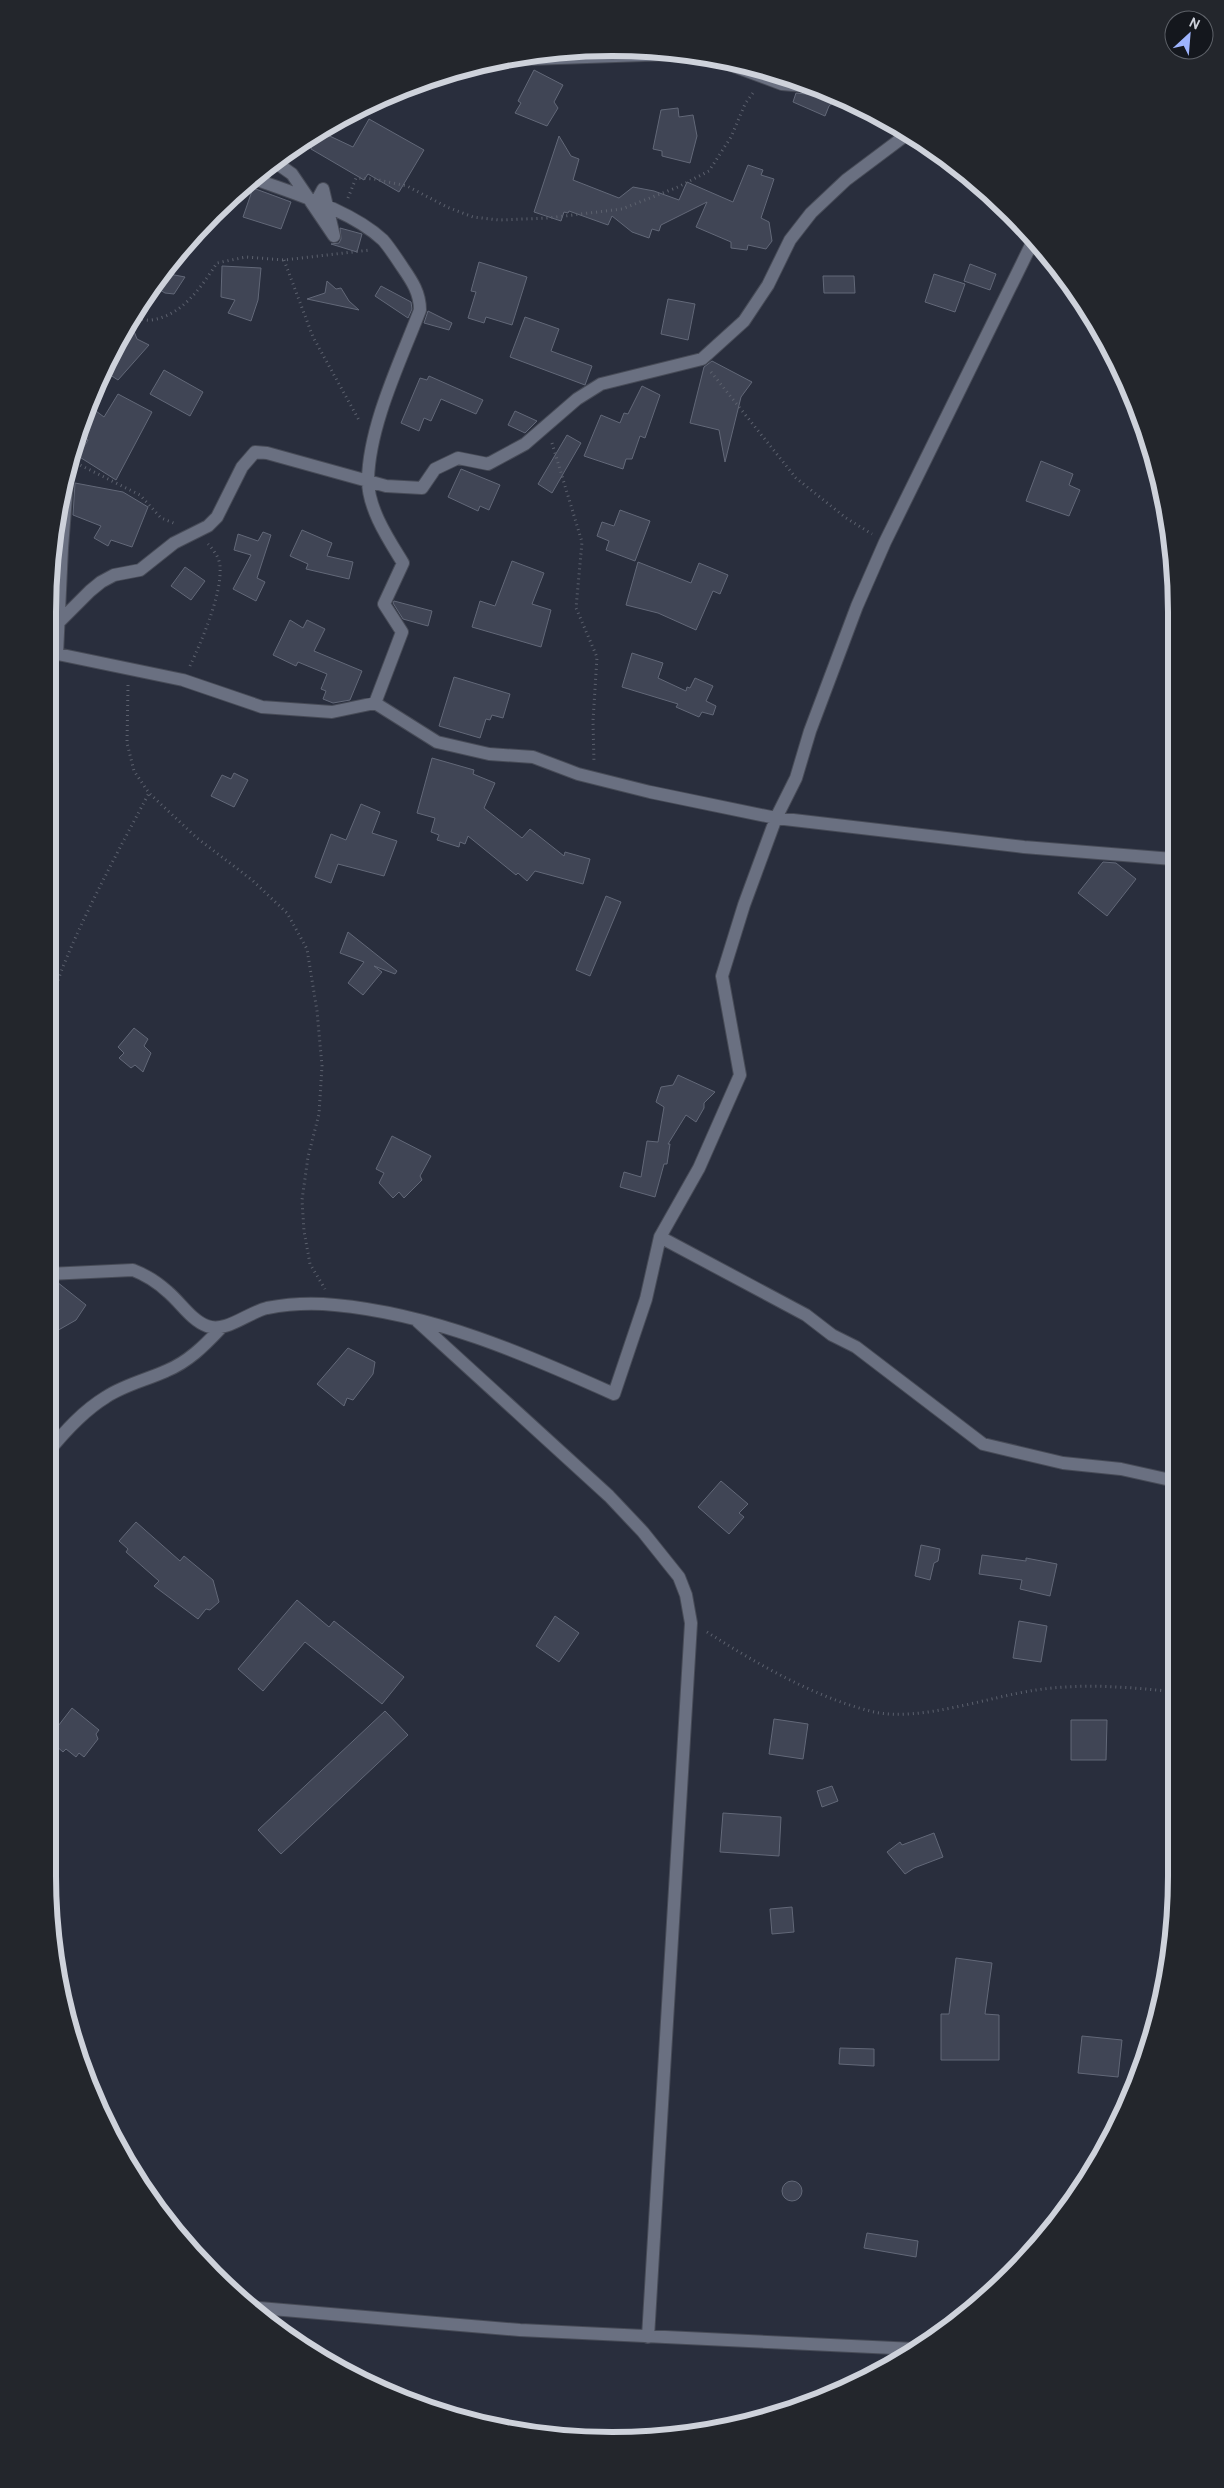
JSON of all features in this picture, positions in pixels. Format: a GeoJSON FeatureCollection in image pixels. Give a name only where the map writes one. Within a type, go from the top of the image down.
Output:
{"type":"FeatureCollection","features":[{"type":"Feature","properties":{"kind":"street"},"geometry":{"type":"LineString","coordinates":[[757,75],[786,84]]}},
{"type":"Feature","properties":{"kind":"street"},"geometry":{"type":"LineString","coordinates":[[60,621],[101,582],[114,575],[140,570],[174,543],[198,533],[217,517],[242,467],[255,452],[267,453],[386,486],[422,488],[435,469],[458,458],[488,464],[525,444],[577,399],[601,384],[702,359],[744,321],[768,285],[790,240],[811,213],[846,180],[902,139]]}},
{"type":"Feature","properties":{"kind":"street"},"geometry":{"type":"LineString","coordinates":[[281,166],[292,174],[334,236],[323,189],[316,202]]}},
{"type":"Feature","properties":{"kind":"street"},"geometry":{"type":"LineString","coordinates":[[261,181],[316,202],[358,222],[383,240],[413,282],[420,300],[420,310],[384,403],[374,444],[368,481],[378,523],[403,563],[384,604],[402,632],[375,703]]}},
{"type":"Feature","properties":{"kind":"street"},"geometry":{"type":"LineString","coordinates":[[56,1443],[74,1422],[106,1396],[133,1383],[167,1371],[200,1350],[220,1329],[247,1315],[268,1308],[334,1305],[413,1317],[548,1364],[614,1394],[646,1299],[660,1237],[699,1168],[740,1075],[722,976],[744,905],[776,818],[796,778],[846,633],[885,542],[1030,246]]}},
{"type":"Feature","properties":{"kind":"street"},"geometry":{"type":"LineString","coordinates":[[56,637],[60,621],[64,521]]}},
{"type":"Feature","properties":{"kind":"street"},"geometry":{"type":"LineString","coordinates":[[56,654],[183,680],[262,707],[332,712],[375,703],[437,742],[489,754],[533,756],[578,774],[776,818],[1024,847],[1168,859]]}},
{"type":"Feature","properties":{"kind":"street"},"geometry":{"type":"LineString","coordinates":[[660,1237],[806,1315],[832,1335],[856,1347],[983,1444],[1063,1462],[1121,1469],[1168,1479]]}},
{"type":"Feature","properties":{"kind":"street"},"geometry":{"type":"LineString","coordinates":[[56,1274],[132,1270],[146,1275],[206,1326],[220,1329]]}},
{"type":"Feature","properties":{"kind":"street"},"geometry":{"type":"LineString","coordinates":[[413,1317],[609,1496],[643,1532],[678,1577],[686,1595],[691,1622],[648,2337]]}},
{"type":"Feature","properties":{"kind":"street"},"geometry":{"type":"LineString","coordinates":[[263,2308],[520,2330],[904,2348]]}},
{"type":"Feature","properties":{"kind":"path"},"geometry":{"type":"LineString","coordinates":[[346,203],[356,178],[374,178],[407,186],[447,207],[473,217],[499,220],[548,218],[622,209],[678,187],[709,171],[731,137],[745,104],[764,78]]}},
{"type":"Feature","properties":{"kind":"path"},"geometry":{"type":"LineString","coordinates":[[140,319],[151,321],[178,309],[198,292],[217,262],[246,257],[284,260],[388,247]]}},
{"type":"Feature","properties":{"kind":"path"},"geometry":{"type":"LineString","coordinates":[[284,260],[313,336],[338,384],[374,444]]}},
{"type":"Feature","properties":{"kind":"path"},"geometry":{"type":"LineString","coordinates":[[702,359],[728,395],[796,478],[846,518],[885,542]]}},
{"type":"Feature","properties":{"kind":"path"},"geometry":{"type":"LineString","coordinates":[[547,425],[582,542],[576,608],[597,657],[594,778]]}},
{"type":"Feature","properties":{"kind":"path"},"geometry":{"type":"LineString","coordinates":[[76,464],[140,495],[161,518],[198,533],[214,551],[220,567],[217,591],[204,637],[183,680]]}},
{"type":"Feature","properties":{"kind":"path"},"geometry":{"type":"LineString","coordinates":[[129,670],[127,743],[134,771],[149,793],[197,838],[252,880],[287,913],[307,949],[317,1011],[322,1066],[319,1114],[308,1157],[302,1200],[304,1231],[310,1264],[334,1305]]}},
{"type":"Feature","properties":{"kind":"path"},"geometry":{"type":"LineString","coordinates":[[56,987],[68,957],[149,793]]}},
{"type":"Feature","properties":{"kind":"path"},"geometry":{"type":"LineString","coordinates":[[691,1622],[786,1678],[875,1712],[914,1714],[1037,1690],[1096,1685],[1168,1691]]}},
{"type":"Feature","properties":{"kind":"building"},"geometry":{"type":"Polygon","coordinates":[[[534,70],[563,85],[554,102],[558,108],[547,126],[515,113],[521,103],[518,101],[534,70]]]}},
{"type":"Feature","properties":{"kind":"building"},"geometry":{"type":"Polygon","coordinates":[[[796,93],[814,95],[833,103],[829,106],[825,116],[793,102],[796,93]]]}},
{"type":"Feature","properties":{"kind":"building"},"geometry":{"type":"Polygon","coordinates":[[[678,108],[679,117],[693,115],[697,136],[690,163],[662,156],[662,151],[653,149],[661,110],[678,108]]]}},
{"type":"Feature","properties":{"kind":"building"},"geometry":{"type":"Polygon","coordinates":[[[369,119],[424,150],[399,192],[368,174],[364,180],[311,149],[312,145],[327,135],[353,147],[369,119]]]}},
{"type":"Feature","properties":{"kind":"building"},"geometry":{"type":"Polygon","coordinates":[[[559,136],[571,156],[579,159],[573,180],[619,198],[633,187],[654,191],[679,200],[687,182],[733,202],[748,165],[763,170],[761,175],[774,179],[761,218],[769,222],[772,241],[766,249],[748,245],[747,250],[731,248],[731,242],[696,227],[707,202],[661,225],[659,231],[652,229],[649,238],[632,232],[612,216],[608,225],[569,211],[568,213],[564,212],[561,221],[534,212],[559,136]]]}},
{"type":"Feature","properties":{"kind":"building"},"geometry":{"type":"Polygon","coordinates":[[[253,188],[291,202],[281,229],[243,217],[253,188]]]}},
{"type":"Feature","properties":{"kind":"building"},"geometry":{"type":"Polygon","coordinates":[[[340,228],[362,234],[357,252],[331,244],[339,243],[341,239],[340,228]]]}},
{"type":"Feature","properties":{"kind":"building"},"geometry":{"type":"Polygon","coordinates":[[[479,262],[527,277],[512,325],[486,317],[484,323],[468,318],[476,292],[471,291],[479,262]]]}},
{"type":"Feature","properties":{"kind":"building"},"geometry":{"type":"Polygon","coordinates":[[[970,264],[996,274],[990,290],[964,281],[970,264]]]}},
{"type":"Feature","properties":{"kind":"building"},"geometry":{"type":"Polygon","coordinates":[[[222,266],[261,268],[258,300],[251,321],[228,313],[235,300],[221,297],[222,266]]]}},
{"type":"Feature","properties":{"kind":"building"},"geometry":{"type":"Polygon","coordinates":[[[171,274],[185,277],[174,294],[165,293],[160,290],[171,274]]]}},
{"type":"Feature","properties":{"kind":"building"},"geometry":{"type":"Polygon","coordinates":[[[934,274],[965,284],[955,312],[925,302],[934,274]]]}},
{"type":"Feature","properties":{"kind":"building"},"geometry":{"type":"Polygon","coordinates":[[[823,276],[854,276],[855,293],[824,293],[823,276]]]}},
{"type":"Feature","properties":{"kind":"building"},"geometry":{"type":"Polygon","coordinates":[[[327,281],[336,289],[341,288],[349,301],[359,310],[307,299],[325,293],[327,281]]]}},
{"type":"Feature","properties":{"kind":"building"},"geometry":{"type":"Polygon","coordinates":[[[381,286],[411,302],[412,309],[408,318],[375,296],[381,286]]]}},
{"type":"Feature","properties":{"kind":"building"},"geometry":{"type":"Polygon","coordinates":[[[668,299],[695,304],[688,340],[661,334],[668,299]]]}},
{"type":"Feature","properties":{"kind":"building"},"geometry":{"type":"Polygon","coordinates":[[[428,311],[452,323],[449,330],[424,323],[428,311]]]}},
{"type":"Feature","properties":{"kind":"building"},"geometry":{"type":"Polygon","coordinates":[[[525,317],[559,329],[551,351],[592,366],[585,385],[510,357],[525,317]]]}},
{"type":"Feature","properties":{"kind":"building"},"geometry":{"type":"Polygon","coordinates":[[[133,330],[137,339],[149,345],[118,380],[110,375],[133,330]]]}},
{"type":"Feature","properties":{"kind":"building"},"geometry":{"type":"Polygon","coordinates":[[[712,361],[752,382],[741,397],[725,462],[719,430],[690,423],[704,367],[712,361]]]}},
{"type":"Feature","properties":{"kind":"building"},"geometry":{"type":"Polygon","coordinates":[[[164,370],[203,392],[190,416],[150,394],[164,370]]]}},
{"type":"Feature","properties":{"kind":"building"},"geometry":{"type":"Polygon","coordinates":[[[429,376],[483,400],[476,414],[441,399],[431,421],[424,418],[419,431],[401,423],[420,378],[427,380],[429,376]]]}},
{"type":"Feature","properties":{"kind":"building"},"geometry":{"type":"Polygon","coordinates":[[[642,386],[660,395],[645,438],[640,436],[632,459],[626,459],[623,469],[584,456],[601,415],[620,423],[624,413],[628,414],[642,386]]]}},
{"type":"Feature","properties":{"kind":"building"},"geometry":{"type":"Polygon","coordinates":[[[118,394],[152,412],[116,480],[79,456],[88,440],[85,438],[95,410],[104,417],[118,394]]]}},
{"type":"Feature","properties":{"kind":"building"},"geometry":{"type":"Polygon","coordinates":[[[515,411],[537,421],[525,433],[508,425],[515,411]]]}},
{"type":"Feature","properties":{"kind":"building"},"geometry":{"type":"Polygon","coordinates":[[[567,435],[581,443],[552,493],[538,484],[567,435]]]}},
{"type":"Feature","properties":{"kind":"building"},"geometry":{"type":"Polygon","coordinates":[[[1041,461],[1073,474],[1069,485],[1080,490],[1069,516],[1026,501],[1041,461]]]}},
{"type":"Feature","properties":{"kind":"building"},"geometry":{"type":"Polygon","coordinates":[[[461,469],[500,485],[489,510],[480,506],[478,511],[448,497],[461,469]]]}},
{"type":"Feature","properties":{"kind":"building"},"geometry":{"type":"Polygon","coordinates":[[[75,483],[123,492],[148,507],[132,547],[111,540],[108,546],[94,538],[101,526],[73,515],[75,483]]]}},
{"type":"Feature","properties":{"kind":"building"},"geometry":{"type":"Polygon","coordinates":[[[620,510],[650,521],[635,561],[606,550],[609,541],[597,536],[602,522],[614,526],[620,510]]]}},
{"type":"Feature","properties":{"kind":"building"},"geometry":{"type":"Polygon","coordinates":[[[302,530],[332,543],[327,556],[353,562],[349,579],[306,569],[308,564],[290,556],[302,530]]]}},
{"type":"Feature","properties":{"kind":"building"},"geometry":{"type":"Polygon","coordinates":[[[263,532],[271,535],[257,578],[265,582],[256,601],[233,589],[251,555],[234,550],[238,534],[258,541],[263,532]]]}},
{"type":"Feature","properties":{"kind":"building"},"geometry":{"type":"Polygon","coordinates":[[[512,561],[544,573],[532,604],[551,610],[541,647],[472,627],[480,601],[495,606],[512,561]]]}},
{"type":"Feature","properties":{"kind":"building"},"geometry":{"type":"Polygon","coordinates":[[[638,562],[691,583],[699,563],[728,575],[720,594],[713,591],[696,630],[658,613],[626,605],[638,562]]]}},
{"type":"Feature","properties":{"kind":"building"},"geometry":{"type":"Polygon","coordinates":[[[185,567],[205,581],[191,600],[171,586],[185,567]]]}},
{"type":"Feature","properties":{"kind":"building"},"geometry":{"type":"Polygon","coordinates":[[[394,601],[432,611],[428,626],[403,619],[393,603],[394,601]]]}},
{"type":"Feature","properties":{"kind":"building"},"geometry":{"type":"Polygon","coordinates":[[[290,620],[303,628],[307,620],[325,629],[314,651],[362,671],[350,700],[333,703],[323,699],[326,691],[321,689],[327,674],[298,662],[296,666],[273,655],[290,620]]]}},
{"type":"Feature","properties":{"kind":"building"},"geometry":{"type":"Polygon","coordinates":[[[632,653],[663,663],[658,678],[686,691],[687,687],[690,688],[695,678],[713,686],[706,701],[716,706],[713,715],[702,712],[699,717],[676,707],[678,704],[622,687],[632,653]]]}},
{"type":"Feature","properties":{"kind":"building"},"geometry":{"type":"Polygon","coordinates":[[[454,677],[510,694],[503,718],[492,715],[490,720],[486,719],[480,738],[439,726],[454,677]]]}},
{"type":"Feature","properties":{"kind":"building"},"geometry":{"type":"Polygon","coordinates":[[[432,758],[474,770],[473,774],[495,783],[484,808],[522,838],[530,829],[564,856],[565,852],[590,859],[583,884],[535,871],[527,881],[518,873],[516,875],[468,836],[465,844],[460,842],[459,847],[437,840],[439,835],[431,832],[435,818],[417,813],[432,758]]]}},
{"type":"Feature","properties":{"kind":"building"},"geometry":{"type":"Polygon","coordinates":[[[234,773],[248,780],[234,807],[211,796],[222,775],[231,779],[234,773]]]}},
{"type":"Feature","properties":{"kind":"building"},"geometry":{"type":"Polygon","coordinates":[[[361,804],[380,812],[372,833],[397,841],[384,876],[338,864],[331,883],[315,877],[331,834],[346,840],[361,804]]]}},
{"type":"Feature","properties":{"kind":"building"},"geometry":{"type":"Polygon","coordinates":[[[1103,862],[1116,863],[1136,879],[1107,916],[1078,893],[1103,862]]]}},
{"type":"Feature","properties":{"kind":"building"},"geometry":{"type":"Polygon","coordinates":[[[606,896],[621,902],[590,976],[576,970],[606,896]]]}},
{"type":"Feature","properties":{"kind":"building"},"geometry":{"type":"Polygon","coordinates":[[[348,932],[397,971],[395,974],[374,966],[382,972],[363,995],[348,983],[364,962],[340,953],[348,932]]]}},
{"type":"Feature","properties":{"kind":"building"},"geometry":{"type":"Polygon","coordinates":[[[134,1028],[148,1039],[144,1046],[151,1053],[143,1072],[135,1065],[131,1068],[119,1058],[124,1053],[118,1047],[134,1028]]]}},
{"type":"Feature","properties":{"kind":"building"},"geometry":{"type":"Polygon","coordinates":[[[678,1075],[715,1092],[704,1103],[704,1108],[696,1122],[686,1115],[668,1144],[670,1144],[667,1164],[664,1164],[655,1197],[620,1187],[624,1172],[641,1177],[647,1141],[658,1142],[664,1107],[656,1102],[661,1087],[673,1085],[678,1075]]]}},
{"type":"Feature","properties":{"kind":"building"},"geometry":{"type":"Polygon","coordinates":[[[392,1136],[431,1156],[420,1176],[422,1180],[404,1198],[399,1192],[393,1198],[379,1183],[384,1173],[376,1169],[392,1136]]]}},
{"type":"Feature","properties":{"kind":"building"},"geometry":{"type":"Polygon","coordinates":[[[56,1282],[86,1305],[76,1320],[56,1331],[56,1282]]]}},
{"type":"Feature","properties":{"kind":"building"},"geometry":{"type":"Polygon","coordinates":[[[348,1348],[375,1362],[373,1374],[353,1400],[347,1398],[344,1406],[317,1384],[348,1348]]]}},
{"type":"Feature","properties":{"kind":"building"},"geometry":{"type":"Polygon","coordinates":[[[721,1481],[748,1504],[739,1513],[744,1517],[729,1534],[698,1507],[721,1481]]]}},
{"type":"Feature","properties":{"kind":"building"},"geometry":{"type":"Polygon","coordinates":[[[136,1522],[180,1561],[184,1556],[213,1580],[219,1602],[210,1610],[206,1609],[198,1619],[154,1586],[159,1581],[126,1552],[128,1549],[119,1541],[136,1522]]]}},
{"type":"Feature","properties":{"kind":"building"},"geometry":{"type":"Polygon","coordinates":[[[921,1545],[940,1549],[938,1561],[934,1563],[930,1580],[915,1576],[921,1545]]]}},
{"type":"Feature","properties":{"kind":"building"},"geometry":{"type":"Polygon","coordinates":[[[982,1555],[1026,1561],[1026,1558],[1057,1564],[1050,1596],[1020,1589],[1022,1580],[979,1574],[982,1555]]]}},
{"type":"Feature","properties":{"kind":"building"},"geometry":{"type":"Polygon","coordinates":[[[297,1600],[329,1627],[334,1621],[404,1677],[382,1704],[305,1642],[263,1691],[238,1669],[297,1600]]]}},
{"type":"Feature","properties":{"kind":"building"},"geometry":{"type":"Polygon","coordinates":[[[555,1616],[579,1633],[559,1662],[536,1646],[555,1616]]]}},
{"type":"Feature","properties":{"kind":"building"},"geometry":{"type":"Polygon","coordinates":[[[1019,1621],[1047,1626],[1041,1662],[1013,1658],[1019,1621]]]}},
{"type":"Feature","properties":{"kind":"building"},"geometry":{"type":"Polygon","coordinates":[[[72,1708],[99,1730],[96,1734],[98,1739],[84,1757],[79,1753],[76,1757],[66,1749],[63,1752],[56,1746],[56,1729],[72,1708]]]}},
{"type":"Feature","properties":{"kind":"building"},"geometry":{"type":"Polygon","coordinates":[[[385,1711],[408,1735],[281,1854],[258,1830],[385,1711]]]}},
{"type":"Feature","properties":{"kind":"building"},"geometry":{"type":"Polygon","coordinates":[[[774,1719],[808,1724],[803,1759],[769,1754],[774,1719]]]}},
{"type":"Feature","properties":{"kind":"building"},"geometry":{"type":"Polygon","coordinates":[[[1071,1720],[1107,1720],[1106,1760],[1071,1760],[1071,1720]]]}},
{"type":"Feature","properties":{"kind":"building"},"geometry":{"type":"Polygon","coordinates":[[[832,1786],[838,1801],[822,1807],[817,1791],[832,1786]]]}},
{"type":"Feature","properties":{"kind":"building"},"geometry":{"type":"Polygon","coordinates":[[[723,1813],[781,1817],[779,1856],[720,1852],[723,1813]]]}},
{"type":"Feature","properties":{"kind":"building"},"geometry":{"type":"Polygon","coordinates":[[[934,1833],[943,1857],[914,1868],[905,1874],[887,1852],[900,1842],[902,1845],[934,1833]]]}},
{"type":"Feature","properties":{"kind":"building"},"geometry":{"type":"Polygon","coordinates":[[[792,1907],[794,1932],[772,1934],[770,1909],[792,1907]]]}},
{"type":"Feature","properties":{"kind":"building"},"geometry":{"type":"Polygon","coordinates":[[[956,1958],[992,1963],[985,2014],[999,2015],[999,2060],[941,2060],[941,2014],[949,2014],[956,1958]]]}},
{"type":"Feature","properties":{"kind":"building"},"geometry":{"type":"Polygon","coordinates":[[[1082,2036],[1122,2040],[1118,2077],[1078,2073],[1082,2036]]]}},
{"type":"Feature","properties":{"kind":"building"},"geometry":{"type":"Polygon","coordinates":[[[840,2048],[874,2049],[874,2066],[839,2064],[840,2048]]]}},
{"type":"Feature","properties":{"kind":"building"},"geometry":{"type":"Polygon","coordinates":[[[792,2181],[799,2184],[802,2191],[799,2198],[792,2201],[785,2198],[782,2191],[785,2184],[792,2181]]]}},
{"type":"Feature","properties":{"kind":"building"},"geometry":{"type":"Polygon","coordinates":[[[867,2233],[918,2241],[916,2257],[864,2248],[867,2233]]]}}]}
